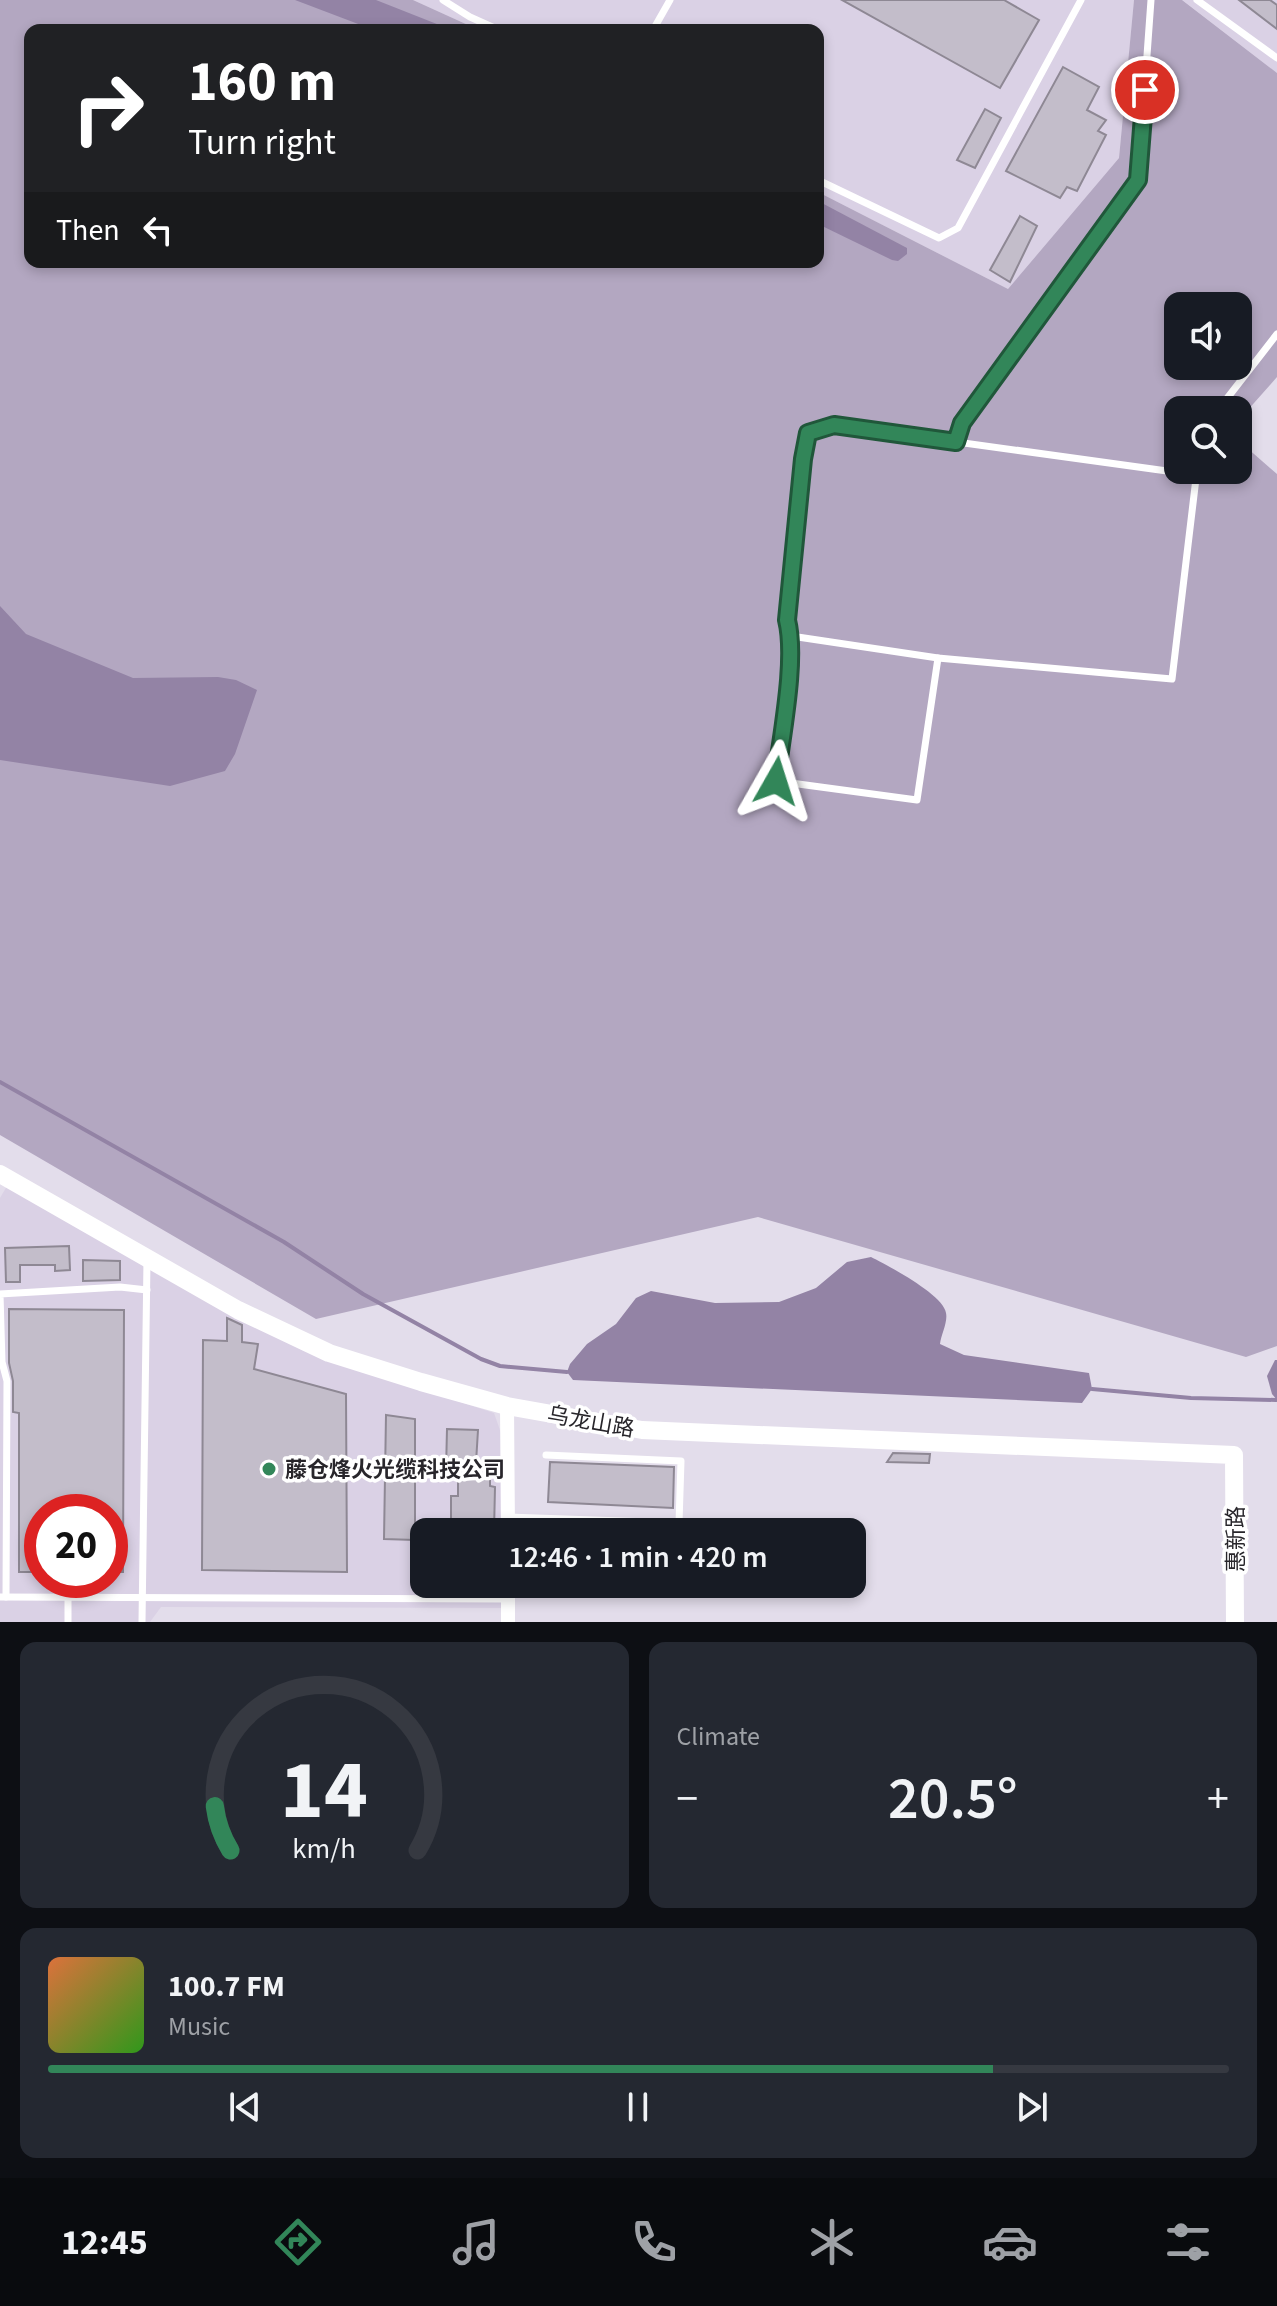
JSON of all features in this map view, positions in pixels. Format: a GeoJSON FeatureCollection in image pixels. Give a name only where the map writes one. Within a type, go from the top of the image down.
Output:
{"type":"FeatureCollection","features":[{"type":"Feature","properties":{"kind":"street","name":"乌龙山路"},"geometry":{"type":"LineString","coordinates":[[0,1174],[238,1310],[329,1353],[507,1406],[642,1430],[1234,1455]]}},
{"type":"Feature","properties":{"kind":"street"},"geometry":{"type":"LineString","coordinates":[[507,1406],[508,1518]]}},
{"type":"Feature","properties":{"kind":"street","name":"惠新路"},"geometry":{"type":"LineString","coordinates":[[1234,1455],[1235,1622]]}},
{"type":"Feature","properties":{"kind":"street"},"geometry":{"type":"LineString","coordinates":[[508,1598],[508,1622]]}},
{"type":"Feature","properties":{"kind":"lane"},"geometry":{"type":"LineString","coordinates":[[443,0],[486,24]]}},
{"type":"Feature","properties":{"kind":"lane"},"geometry":{"type":"LineString","coordinates":[[656,24],[670,0]]}},
{"type":"Feature","properties":{"kind":"lane"},"geometry":{"type":"LineString","coordinates":[[824,183],[939,238],[958,228],[1080,2],[1070,0]]}},
{"type":"Feature","properties":{"kind":"lane"},"geometry":{"type":"LineString","coordinates":[[956,442],[962,423],[1138,180],[1151,0]]}},
{"type":"Feature","properties":{"kind":"lane"},"geometry":{"type":"LineString","coordinates":[[1197,0],[1277,58]]}},
{"type":"Feature","properties":{"kind":"lane"},"geometry":{"type":"LineString","coordinates":[[1229,396],[1277,334]]}},
{"type":"Feature","properties":{"kind":"lane"},"geometry":{"type":"LineString","coordinates":[[938,658],[917,800],[776,781],[791,636],[787,620],[808,433],[834,425],[1164,469]]}},
{"type":"Feature","properties":{"kind":"lane"},"geometry":{"type":"LineString","coordinates":[[791,636],[938,658],[1172,679],[1195,484]]}},
{"type":"Feature","properties":{"kind":"lane"},"geometry":{"type":"LineString","coordinates":[[142,1622],[147,1258]]}},
{"type":"Feature","properties":{"kind":"lane"},"geometry":{"type":"LineString","coordinates":[[24,1597],[3,1597],[4,1381],[0,1294],[120,1287],[147,1290]]}},
{"type":"Feature","properties":{"kind":"lane"},"geometry":{"type":"LineString","coordinates":[[546,1455],[681,1461],[679,1518]]}},
{"type":"Feature","properties":{"kind":"lane"},"geometry":{"type":"LineString","coordinates":[[128,1598],[410,1594]]}},
{"type":"Feature","properties":{"kind":"lane"},"geometry":{"type":"LineString","coordinates":[[68,1598],[68,1622]]}},
{"type":"Feature","properties":{"kind":"shaded area"},"geometry":{"type":"Polygon","coordinates":[[[0,0],[413,0],[466,24],[24,24],[24,268],[824,268],[824,195],[1008,289],[1119,158],[1134,0],[1182,0],[1277,73],[1277,377],[1252,405],[1252,396],[1164,396],[1164,484],[1252,484],[1252,452],[1277,474],[1277,1346],[1246,1357],[758,1217],[316,1319],[0,1135],[0,0]]]}},
{"type":"Feature","properties":{"kind":"shaded area"},"geometry":{"type":"Polygon","coordinates":[[[295,0],[376,0],[437,24],[358,24],[295,0]]]}},
{"type":"Feature","properties":{"kind":"shaded area"},"geometry":{"type":"Polygon","coordinates":[[[413,0],[1134,0],[1119,158],[1008,289],[824,195],[824,24],[466,24],[413,0]]]}},
{"type":"Feature","properties":{"kind":"shaded area"},"geometry":{"type":"Polygon","coordinates":[[[1182,0],[1277,0],[1277,73],[1185,2],[1182,0]]]}},
{"type":"Feature","properties":{"kind":"shaded area"},"geometry":{"type":"Polygon","coordinates":[[[824,204],[907,248],[907,254],[898,261],[824,227],[824,204]]]}},
{"type":"Feature","properties":{"kind":"shaded area"},"geometry":{"type":"Polygon","coordinates":[[[0,606],[26,634],[133,678],[218,677],[236,680],[257,690],[235,754],[225,771],[170,786],[0,760],[0,606]]]}},
{"type":"Feature","properties":{"kind":"shaded area"},"geometry":{"type":"Polygon","coordinates":[[[7,1186],[304,1351],[494,1413],[501,1433],[501,1518],[410,1518],[410,1598],[501,1598],[501,1608],[161,1607],[150,1622],[0,1622],[0,1198],[7,1186]]]}},
{"type":"Feature","properties":{"kind":"shaded area"},"geometry":{"type":"Polygon","coordinates":[[[871,1257],[914,1281],[943,1306],[946,1317],[940,1344],[964,1355],[1089,1373],[1092,1389],[1082,1403],[573,1380],[567,1372],[587,1344],[616,1324],[636,1298],[651,1291],[715,1303],[779,1302],[816,1288],[847,1262],[871,1257]]]}},
{"type":"Feature","properties":{"kind":"shaded area"},"geometry":{"type":"Polygon","coordinates":[[[1277,1360],[1277,1400],[1267,1376],[1277,1360]]]}},
{"type":"Feature","properties":{"kind":"building"},"geometry":{"type":"Polygon","coordinates":[[[842,0],[1004,0],[1039,20],[1000,88],[842,0]]]}},
{"type":"Feature","properties":{"kind":"building"},"geometry":{"type":"Polygon","coordinates":[[[1239,0],[1270,0],[1277,5],[1277,29],[1239,0]]]}},
{"type":"Feature","properties":{"kind":"building"},"geometry":{"type":"Polygon","coordinates":[[[1063,67],[1099,87],[1087,110],[1106,120],[1098,131],[1106,135],[1077,191],[1067,187],[1060,198],[1006,171],[1063,67]]]}},
{"type":"Feature","properties":{"kind":"building"},"geometry":{"type":"Polygon","coordinates":[[[985,109],[1001,118],[975,168],[957,160],[985,109]]]}},
{"type":"Feature","properties":{"kind":"building"},"geometry":{"type":"Polygon","coordinates":[[[1020,216],[1037,226],[1010,282],[990,270],[1020,216]]]}},
{"type":"Feature","properties":{"kind":"building"},"geometry":{"type":"Polygon","coordinates":[[[69,1246],[70,1270],[55,1271],[55,1265],[20,1265],[20,1282],[6,1282],[5,1248],[69,1246]]]}},
{"type":"Feature","properties":{"kind":"building"},"geometry":{"type":"Polygon","coordinates":[[[83,1260],[120,1261],[120,1280],[83,1281],[83,1260]]]}},
{"type":"Feature","properties":{"kind":"building"},"geometry":{"type":"Polygon","coordinates":[[[9,1309],[124,1310],[123,1494],[24,1494],[24,1572],[19,1572],[19,1413],[13,1412],[13,1381],[9,1363],[9,1309]]]}},
{"type":"Feature","properties":{"kind":"building"},"geometry":{"type":"Polygon","coordinates":[[[227,1318],[242,1325],[242,1342],[258,1344],[254,1369],[346,1394],[347,1572],[202,1570],[203,1340],[227,1341],[227,1318]]]}},
{"type":"Feature","properties":{"kind":"building"},"geometry":{"type":"Polygon","coordinates":[[[386,1415],[415,1419],[415,1518],[410,1518],[410,1540],[384,1539],[386,1415]]]}},
{"type":"Feature","properties":{"kind":"building"},"geometry":{"type":"Polygon","coordinates":[[[447,1429],[478,1430],[475,1479],[490,1479],[490,1486],[495,1487],[494,1518],[451,1518],[451,1496],[458,1496],[458,1471],[446,1471],[447,1429]]]}},
{"type":"Feature","properties":{"kind":"building"},"geometry":{"type":"Polygon","coordinates":[[[893,1453],[930,1454],[929,1463],[887,1462],[893,1453]]]}},
{"type":"Feature","properties":{"kind":"building"},"geometry":{"type":"Polygon","coordinates":[[[550,1462],[674,1467],[673,1508],[548,1502],[550,1462]]]}},
{"type":"Feature","properties":{"kind":"waterway"},"geometry":{"type":"LineString","coordinates":[[0,1082],[284,1242],[363,1294],[481,1359],[500,1366],[567,1372]]}},
{"type":"Feature","properties":{"kind":"waterway"},"geometry":{"type":"LineString","coordinates":[[1092,1389],[1191,1398],[1276,1400]]}},
{"type":"Feature","properties":{"kind":"place","name":"藤仓烽火光缆科技公司"},"geometry":{"type":"Point","coordinates":[269,1469]}},
{"type":"Feature","properties":{"kind":"route"},"geometry":{"type":"LineString","coordinates":[[776,781],[791,636],[787,620],[808,433],[834,425],[956,442],[962,423],[1138,180],[1145,90]]}}]}
